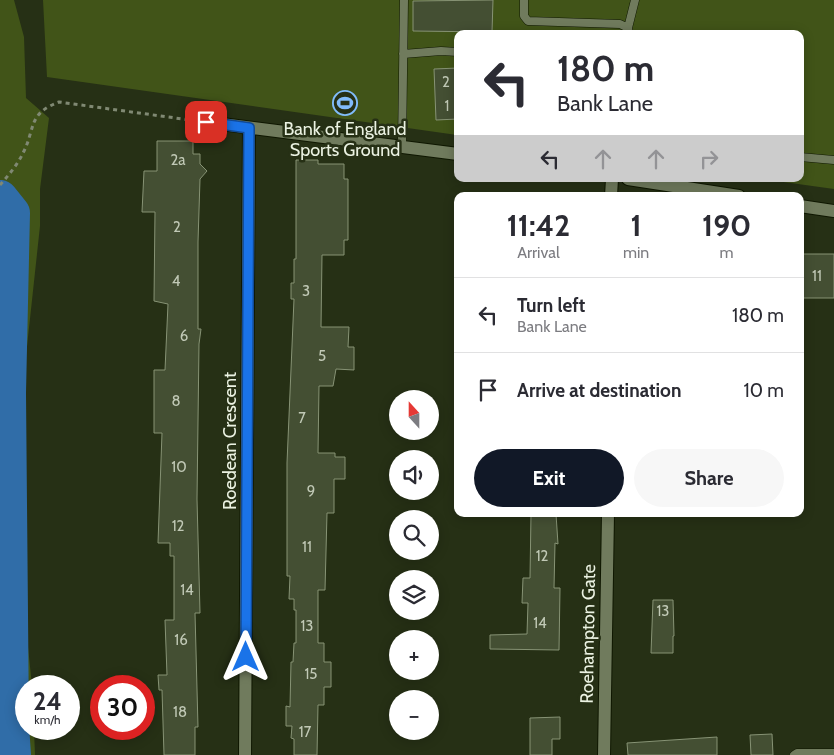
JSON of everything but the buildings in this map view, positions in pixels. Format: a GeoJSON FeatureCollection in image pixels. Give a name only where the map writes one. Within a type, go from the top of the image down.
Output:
{"type":"FeatureCollection","features":[{"type":"Feature","properties":{"kind":"street"},"geometry":{"type":"LineString","coordinates":[[206,122],[454,153]]}},
{"type":"Feature","properties":{"kind":"street","name":"Roedean Crescent"},"geometry":{"type":"LineString","coordinates":[[245,755],[249,128]]}},
{"type":"Feature","properties":{"kind":"street"},"geometry":{"type":"LineString","coordinates":[[648,182],[713,192]]}},
{"type":"Feature","properties":{"kind":"street"},"geometry":{"type":"LineString","coordinates":[[804,207],[834,211]]}},
{"type":"Feature","properties":{"kind":"street","name":"Roehampton Gate"},"geometry":{"type":"LineString","coordinates":[[604,755],[608,517]]}},
{"type":"Feature","properties":{"kind":"lane"},"geometry":{"type":"LineString","coordinates":[[402,146],[404,0]]}},
{"type":"Feature","properties":{"kind":"lane"},"geometry":{"type":"LineString","coordinates":[[524,0],[524,16],[528,21],[620,24],[628,30]]}},
{"type":"Feature","properties":{"kind":"lane"},"geometry":{"type":"LineString","coordinates":[[629,30],[635,0]]}},
{"type":"Feature","properties":{"kind":"lane"},"geometry":{"type":"LineString","coordinates":[[403,54],[454,52]]}},
{"type":"Feature","properties":{"kind":"lane"},"geometry":{"type":"LineString","coordinates":[[804,157],[834,160]]}},
{"type":"Feature","properties":{"kind":"lane"},"geometry":{"type":"LineString","coordinates":[[794,755],[797,753],[828,754]]}},
{"type":"Feature","properties":{"kind":"path"},"geometry":{"type":"LineString","coordinates":[[2,184],[23,153],[34,119],[45,108],[59,102],[206,122]]}},
{"type":"Feature","properties":{"kind":"green space"},"geometry":{"type":"Polygon","coordinates":[[[0,0],[14,0],[24,37],[26,98],[49,118],[40,189],[40,226],[25,365],[22,588],[31,675],[15,675],[15,740],[34,740],[35,755],[0,755],[0,0]]]}},
{"type":"Feature","properties":{"kind":"green space","name":"Bank of England Sports Ground"},"geometry":{"type":"Polygon","coordinates":[[[43,0],[834,0],[834,189],[784,182],[804,182],[804,30],[454,30],[454,135],[47,77],[43,0]]]}},
{"type":"Feature","properties":{"kind":"waterway"},"geometry":{"type":"LineString","coordinates":[[0,198],[12,213],[8,393],[11,725],[13,755]]}},
{"type":"Feature","properties":{"kind":"place","name":"Bank of England Sports Ground"},"geometry":{"type":"Point","coordinates":[345,103]}},
{"type":"Feature","properties":{"kind":"route"},"geometry":{"type":"LineString","coordinates":[[206,122],[249,128],[246,657]]}}]}
